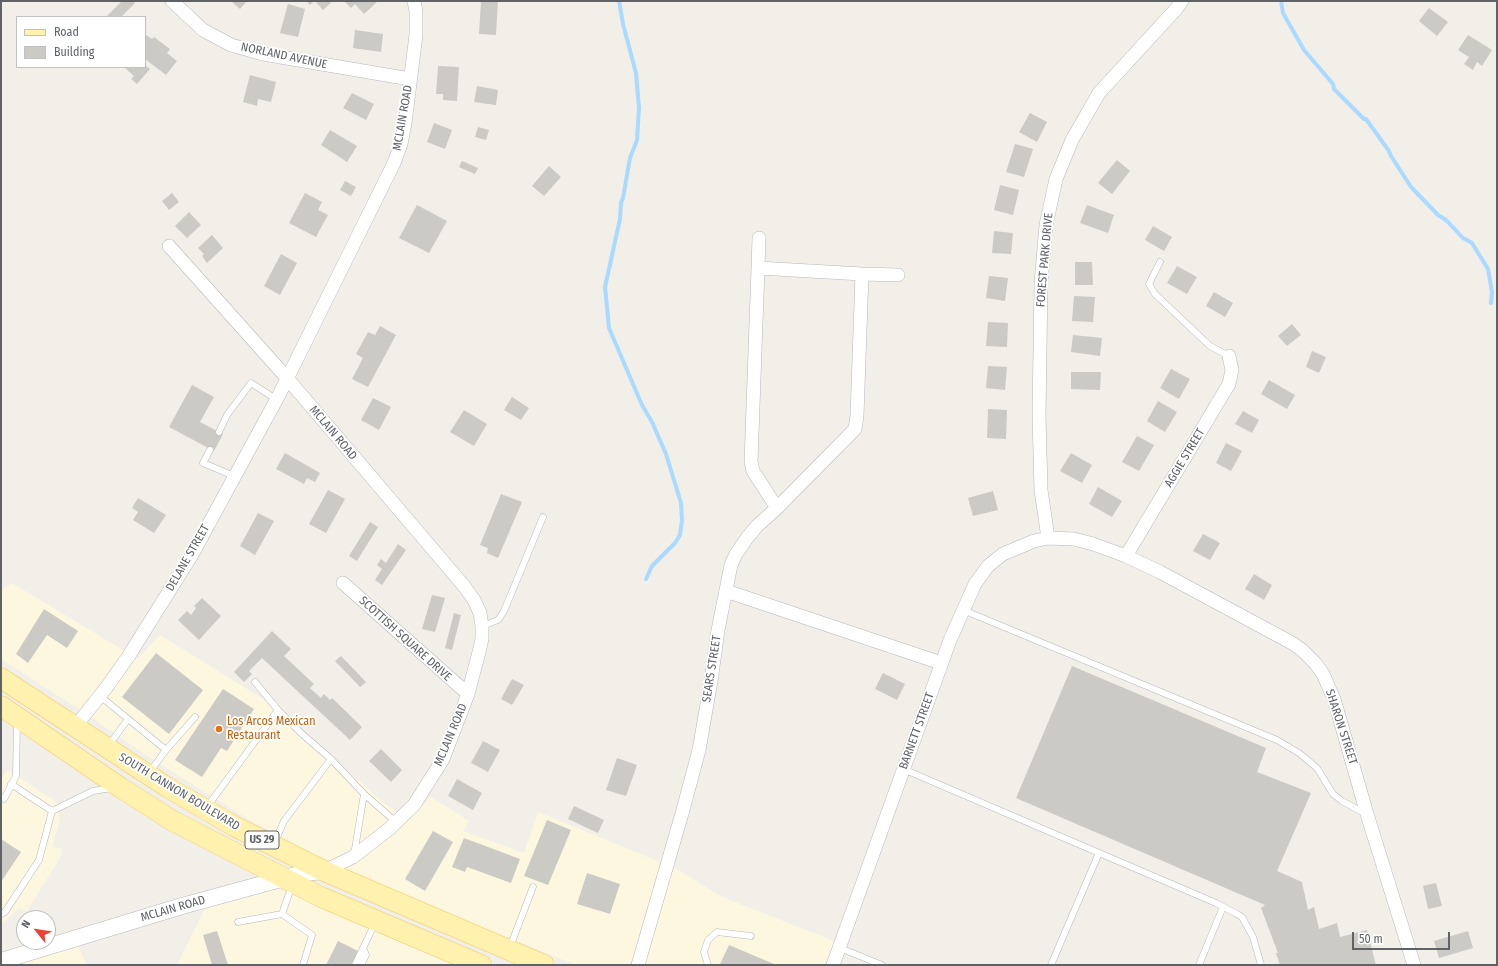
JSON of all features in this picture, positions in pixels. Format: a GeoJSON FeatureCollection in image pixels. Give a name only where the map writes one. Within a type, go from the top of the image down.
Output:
{"type":"FeatureCollection","features":[{"type":"Feature","properties":{"kind":"main road","name":"SOUTH CANNON BOULEVARD"},"geometry":{"type":"LineString","coordinates":[[1,678],[148,775],[234,826],[324,871],[544,965]]}},
{"type":"Feature","properties":{"kind":"main road","name":"SOUTH CANNON BOULEVARD"},"geometry":{"type":"LineString","coordinates":[[1,706],[118,786],[173,821],[321,897],[481,965]]}},
{"type":"Feature","properties":{"kind":"street","name":"NORLAND AVENUE"},"geometry":{"type":"LineString","coordinates":[[172,1],[203,30],[231,44],[264,54],[410,79]]}},
{"type":"Feature","properties":{"kind":"street","name":"MCLAIN ROAD"},"geometry":{"type":"LineString","coordinates":[[287,378],[394,163],[401,144],[416,35],[416,11],[414,1]]}},
{"type":"Feature","properties":{"kind":"street","name":"FOREST PARK DRIVE"},"geometry":{"type":"LineString","coordinates":[[1048,538],[1042,490],[1039,415],[1041,283],[1046,225],[1056,179],[1072,140],[1099,93],[1182,1]]}},
{"type":"Feature","properties":{"kind":"street"},"geometry":{"type":"LineString","coordinates":[[759,238],[751,462],[753,471],[777,508]]}},
{"type":"Feature","properties":{"kind":"street","name":"MCLAIN ROAD"},"geometry":{"type":"LineString","coordinates":[[1,961],[156,914],[288,880],[303,873],[324,871],[353,858],[414,805],[443,759],[468,694],[482,639],[480,613],[474,600],[464,586],[287,378],[169,246]]}},
{"type":"Feature","properties":{"kind":"street"},"geometry":{"type":"LineString","coordinates":[[758,268],[898,275]]}},
{"type":"Feature","properties":{"kind":"street","name":"SEARS STREET"},"geometry":{"type":"LineString","coordinates":[[638,965],[699,750],[718,630],[731,565],[736,554],[752,532],[855,429],[857,416],[862,274]]}},
{"type":"Feature","properties":{"kind":"street","name":"AGGIE STREET"},"geometry":{"type":"LineString","coordinates":[[1126,556],[1229,384],[1232,370],[1229,356]]}},
{"type":"Feature","properties":{"kind":"street","name":"DELANE STREET"},"geometry":{"type":"LineString","coordinates":[[75,727],[100,696],[128,657],[193,553],[287,378]]}},
{"type":"Feature","properties":{"kind":"street","name":"SHARON STREET"},"geometry":{"type":"LineString","coordinates":[[1048,538],[1074,539],[1126,556],[1160,572],[1292,643],[1302,650],[1316,664],[1323,674],[1334,699],[1414,965]]}},
{"type":"Feature","properties":{"kind":"street","name":"BARNETT STREET"},"geometry":{"type":"LineString","coordinates":[[833,965],[941,663],[975,584],[988,566],[1003,554],[1013,549],[1048,538]]}},
{"type":"Feature","properties":{"kind":"street","name":"SCOTTISH SQUARE DRIVE"},"geometry":{"type":"LineString","coordinates":[[343,583],[468,694]]}},
{"type":"Feature","properties":{"kind":"street"},"geometry":{"type":"LineString","coordinates":[[726,591],[941,663]]}},
{"type":"Feature","properties":{"kind":"lane"},"geometry":{"type":"LineString","coordinates":[[1160,262],[1149,284],[1155,294],[1210,346],[1229,356]]}},
{"type":"Feature","properties":{"kind":"lane"},"geometry":{"type":"LineString","coordinates":[[219,432],[227,415],[251,383],[276,400]]}},
{"type":"Feature","properties":{"kind":"lane"},"geometry":{"type":"LineString","coordinates":[[210,450],[202,463],[234,476]]}},
{"type":"Feature","properties":{"kind":"lane"},"geometry":{"type":"LineString","coordinates":[[482,626],[498,620],[504,611],[543,517]]}},
{"type":"Feature","properties":{"kind":"lane"},"geometry":{"type":"LineString","coordinates":[[963,610],[1277,740],[1299,753],[1317,768],[1333,794],[1342,801],[1368,814]]}},
{"type":"Feature","properties":{"kind":"lane"},"geometry":{"type":"LineString","coordinates":[[255,682],[278,710],[302,734],[331,759],[364,794],[396,822]]}},
{"type":"Feature","properties":{"kind":"lane"},"geometry":{"type":"LineString","coordinates":[[100,696],[166,750]]}},
{"type":"Feature","properties":{"kind":"lane"},"geometry":{"type":"LineString","coordinates":[[206,809],[278,710]]}},
{"type":"Feature","properties":{"kind":"lane"},"geometry":{"type":"LineString","coordinates":[[2,799],[16,776],[17,717]]}},
{"type":"Feature","properties":{"kind":"lane"},"geometry":{"type":"LineString","coordinates":[[148,775],[166,750],[195,717]]}},
{"type":"Feature","properties":{"kind":"lane"},"geometry":{"type":"LineString","coordinates":[[107,748],[128,719]]}},
{"type":"Feature","properties":{"kind":"lane"},"geometry":{"type":"LineString","coordinates":[[272,846],[284,821],[331,759]]}},
{"type":"Feature","properties":{"kind":"lane"},"geometry":{"type":"LineString","coordinates":[[903,769],[1223,907],[1242,917],[1253,937],[1261,965]]}},
{"type":"Feature","properties":{"kind":"lane"},"geometry":{"type":"LineString","coordinates":[[11,784],[52,812]]}},
{"type":"Feature","properties":{"kind":"lane"},"geometry":{"type":"LineString","coordinates":[[1,914],[5,912],[39,860],[52,812],[93,791],[118,786]]}},
{"type":"Feature","properties":{"kind":"lane"},"geometry":{"type":"LineString","coordinates":[[353,858],[364,794]]}},
{"type":"Feature","properties":{"kind":"lane"},"geometry":{"type":"LineString","coordinates":[[1051,965],[1099,853]]}},
{"type":"Feature","properties":{"kind":"lane"},"geometry":{"type":"LineString","coordinates":[[282,914],[288,880]]}},
{"type":"Feature","properties":{"kind":"lane"},"geometry":{"type":"LineString","coordinates":[[509,951],[533,887]]}},
{"type":"Feature","properties":{"kind":"lane"},"geometry":{"type":"LineString","coordinates":[[1199,965],[1223,907]]}},
{"type":"Feature","properties":{"kind":"lane"},"geometry":{"type":"LineString","coordinates":[[238,922],[282,914],[312,935],[303,965]]}},
{"type":"Feature","properties":{"kind":"lane"},"geometry":{"type":"LineString","coordinates":[[355,965],[377,920]]}},
{"type":"Feature","properties":{"kind":"lane"},"geometry":{"type":"LineString","coordinates":[[708,965],[704,952],[708,940],[716,932],[750,936]]}},
{"type":"Feature","properties":{"kind":"lane"},"geometry":{"type":"LineString","coordinates":[[361,965],[366,955],[363,948]]}},
{"type":"Feature","properties":{"kind":"lane"},"geometry":{"type":"LineString","coordinates":[[840,948],[882,965]]}},
{"type":"Feature","properties":{"kind":"shaded area"},"geometry":{"type":"Polygon","coordinates":[[[12,583],[138,659],[160,635],[276,707],[386,805],[409,820],[431,797],[469,821],[463,831],[524,853],[538,812],[675,868],[722,897],[834,941],[824,965],[576,965],[426,905],[319,858],[251,821],[146,755],[1,659],[1,590],[12,583]]]}},
{"type":"Feature","properties":{"kind":"shaded area"},"geometry":{"type":"Polygon","coordinates":[[[8,770],[56,802],[60,819],[52,847],[62,849],[60,858],[28,910],[19,908],[1,924],[1,779],[8,770]]]}},
{"type":"Feature","properties":{"kind":"shaded area"},"geometry":{"type":"Polygon","coordinates":[[[278,889],[464,965],[177,965],[206,907],[244,896],[278,889]]]}},
{"type":"Feature","properties":{"kind":"shaded area"},"geometry":{"type":"Polygon","coordinates":[[[78,946],[87,965],[12,965],[37,957],[78,946]]]}},
{"type":"Feature","properties":{"kind":"building"},"geometry":{"type":"Polygon","coordinates":[[[122,1],[133,1],[135,3],[122,16],[107,16],[122,1]]]}},
{"type":"Feature","properties":{"kind":"building"},"geometry":{"type":"Polygon","coordinates":[[[231,1],[247,1],[240,9],[231,1]]]}},
{"type":"Feature","properties":{"kind":"building"},"geometry":{"type":"Polygon","coordinates":[[[306,1],[314,1],[310,5],[306,1]]]}},
{"type":"Feature","properties":{"kind":"building"},"geometry":{"type":"Polygon","coordinates":[[[315,1],[333,1],[323,10],[315,1]]]}},
{"type":"Feature","properties":{"kind":"building"},"geometry":{"type":"Polygon","coordinates":[[[378,1],[364,14],[355,4],[351,8],[345,2],[378,1]]]}},
{"type":"Feature","properties":{"kind":"building"},"geometry":{"type":"Polygon","coordinates":[[[481,1],[498,1],[496,35],[479,34],[481,1]]]}},
{"type":"Feature","properties":{"kind":"building"},"geometry":{"type":"Polygon","coordinates":[[[288,4],[305,9],[298,37],[280,33],[288,4]]]}},
{"type":"Feature","properties":{"kind":"building"},"geometry":{"type":"Polygon","coordinates":[[[1429,8],[1448,22],[1437,36],[1419,21],[1429,8]]]}},
{"type":"Feature","properties":{"kind":"building"},"geometry":{"type":"Polygon","coordinates":[[[355,30],[383,34],[381,52],[353,48],[355,30]]]}},
{"type":"Feature","properties":{"kind":"building"},"geometry":{"type":"Polygon","coordinates":[[[146,35],[152,39],[154,37],[170,49],[167,53],[177,61],[166,75],[146,60],[146,35]]]}},
{"type":"Feature","properties":{"kind":"building"},"geometry":{"type":"Polygon","coordinates":[[[1468,35],[1492,50],[1482,66],[1477,62],[1473,70],[1464,64],[1469,57],[1458,50],[1468,35]]]}},
{"type":"Feature","properties":{"kind":"building"},"geometry":{"type":"Polygon","coordinates":[[[146,66],[150,69],[137,84],[131,79],[134,76],[125,68],[146,68],[146,66]]]}},
{"type":"Feature","properties":{"kind":"building"},"geometry":{"type":"Polygon","coordinates":[[[438,66],[459,67],[457,101],[443,100],[443,94],[436,94],[438,66]]]}},
{"type":"Feature","properties":{"kind":"building"},"geometry":{"type":"Polygon","coordinates":[[[250,75],[276,82],[271,102],[258,99],[257,106],[243,102],[250,75]]]}},
{"type":"Feature","properties":{"kind":"building"},"geometry":{"type":"Polygon","coordinates":[[[477,86],[498,90],[496,105],[474,102],[477,86]]]}},
{"type":"Feature","properties":{"kind":"building"},"geometry":{"type":"Polygon","coordinates":[[[352,93],[374,104],[366,120],[343,108],[352,93]]]}},
{"type":"Feature","properties":{"kind":"building"},"geometry":{"type":"Polygon","coordinates":[[[1030,113],[1047,122],[1037,142],[1019,132],[1030,113]]]}},
{"type":"Feature","properties":{"kind":"building"},"geometry":{"type":"Polygon","coordinates":[[[434,123],[452,130],[445,149],[427,142],[434,123]]]}},
{"type":"Feature","properties":{"kind":"building"},"geometry":{"type":"Polygon","coordinates":[[[478,127],[489,130],[486,140],[475,137],[478,127]]]}},
{"type":"Feature","properties":{"kind":"building"},"geometry":{"type":"Polygon","coordinates":[[[330,130],[357,146],[347,162],[321,145],[330,130]]]}},
{"type":"Feature","properties":{"kind":"building"},"geometry":{"type":"Polygon","coordinates":[[[1015,144],[1033,149],[1024,177],[1006,172],[1015,144]]]}},
{"type":"Feature","properties":{"kind":"building"},"geometry":{"type":"Polygon","coordinates":[[[1117,160],[1130,171],[1112,194],[1098,183],[1117,160]]]}},
{"type":"Feature","properties":{"kind":"building"},"geometry":{"type":"Polygon","coordinates":[[[462,161],[478,168],[475,174],[459,167],[462,161]]]}},
{"type":"Feature","properties":{"kind":"building"},"geometry":{"type":"Polygon","coordinates":[[[549,166],[561,177],[544,196],[532,186],[549,166]]]}},
{"type":"Feature","properties":{"kind":"building"},"geometry":{"type":"Polygon","coordinates":[[[345,181],[356,187],[351,196],[340,190],[345,181]]]}},
{"type":"Feature","properties":{"kind":"building"},"geometry":{"type":"Polygon","coordinates":[[[1000,185],[1019,190],[1013,215],[994,210],[1000,185]]]}},
{"type":"Feature","properties":{"kind":"building"},"geometry":{"type":"Polygon","coordinates":[[[172,193],[179,202],[169,210],[162,201],[172,193]]]}},
{"type":"Feature","properties":{"kind":"building"},"geometry":{"type":"Polygon","coordinates":[[[305,193],[322,202],[318,210],[328,215],[316,237],[289,223],[305,193]]]}},
{"type":"Feature","properties":{"kind":"building"},"geometry":{"type":"Polygon","coordinates":[[[417,205],[447,221],[429,253],[399,238],[417,205]]]}},
{"type":"Feature","properties":{"kind":"building"},"geometry":{"type":"Polygon","coordinates":[[[1087,205],[1114,215],[1108,233],[1080,223],[1087,205]]]}},
{"type":"Feature","properties":{"kind":"building"},"geometry":{"type":"Polygon","coordinates":[[[189,212],[201,225],[187,238],[175,226],[189,212]]]}},
{"type":"Feature","properties":{"kind":"building"},"geometry":{"type":"Polygon","coordinates":[[[1153,226],[1172,237],[1164,251],[1145,240],[1153,226]]]}},
{"type":"Feature","properties":{"kind":"building"},"geometry":{"type":"Polygon","coordinates":[[[994,231],[1013,233],[1011,254],[992,253],[994,231]]]}},
{"type":"Feature","properties":{"kind":"building"},"geometry":{"type":"Polygon","coordinates":[[[212,235],[223,248],[207,263],[202,256],[204,254],[198,248],[212,235]]]}},
{"type":"Feature","properties":{"kind":"building"},"geometry":{"type":"Polygon","coordinates":[[[281,254],[297,263],[280,295],[264,286],[281,254]]]}},
{"type":"Feature","properties":{"kind":"building"},"geometry":{"type":"Polygon","coordinates":[[[1075,262],[1092,262],[1093,285],[1075,285],[1075,262]]]}},
{"type":"Feature","properties":{"kind":"building"},"geometry":{"type":"Polygon","coordinates":[[[1177,266],[1197,277],[1187,294],[1167,283],[1177,266]]]}},
{"type":"Feature","properties":{"kind":"building"},"geometry":{"type":"Polygon","coordinates":[[[989,276],[1008,278],[1005,301],[986,298],[989,276]]]}},
{"type":"Feature","properties":{"kind":"building"},"geometry":{"type":"Polygon","coordinates":[[[1214,292],[1233,303],[1225,317],[1206,306],[1214,292]]]}},
{"type":"Feature","properties":{"kind":"building"},"geometry":{"type":"Polygon","coordinates":[[[1074,296],[1095,297],[1093,322],[1072,321],[1074,296]]]}},
{"type":"Feature","properties":{"kind":"building"},"geometry":{"type":"Polygon","coordinates":[[[988,322],[1008,323],[1007,347],[986,346],[988,322]]]}},
{"type":"Feature","properties":{"kind":"building"},"geometry":{"type":"Polygon","coordinates":[[[1292,324],[1301,335],[1287,346],[1278,336],[1292,324]]]}},
{"type":"Feature","properties":{"kind":"building"},"geometry":{"type":"Polygon","coordinates":[[[380,326],[396,335],[368,387],[352,379],[363,358],[356,354],[368,332],[375,335],[380,326]]]}},
{"type":"Feature","properties":{"kind":"building"},"geometry":{"type":"Polygon","coordinates":[[[1073,335],[1102,338],[1100,356],[1071,352],[1073,335]]]}},
{"type":"Feature","properties":{"kind":"building"},"geometry":{"type":"Polygon","coordinates":[[[1312,351],[1326,357],[1319,373],[1306,367],[1312,351]]]}},
{"type":"Feature","properties":{"kind":"building"},"geometry":{"type":"Polygon","coordinates":[[[988,366],[1007,367],[1005,390],[986,388],[988,366]]]}},
{"type":"Feature","properties":{"kind":"building"},"geometry":{"type":"Polygon","coordinates":[[[1171,369],[1190,379],[1179,399],[1160,388],[1171,369]]]}},
{"type":"Feature","properties":{"kind":"building"},"geometry":{"type":"Polygon","coordinates":[[[1071,372],[1101,372],[1100,390],[1071,389],[1071,372]]]}},
{"type":"Feature","properties":{"kind":"building"},"geometry":{"type":"Polygon","coordinates":[[[1269,380],[1295,395],[1287,409],[1261,394],[1269,380]]]}},
{"type":"Feature","properties":{"kind":"building"},"geometry":{"type":"Polygon","coordinates":[[[192,385],[214,397],[200,422],[223,434],[214,451],[169,427],[192,385]]]}},
{"type":"Feature","properties":{"kind":"building"},"geometry":{"type":"Polygon","coordinates":[[[512,397],[529,408],[521,420],[504,410],[512,397]]]}},
{"type":"Feature","properties":{"kind":"building"},"geometry":{"type":"Polygon","coordinates":[[[373,398],[391,407],[379,430],[361,420],[373,398]]]}},
{"type":"Feature","properties":{"kind":"building"},"geometry":{"type":"Polygon","coordinates":[[[1158,401],[1177,412],[1165,432],[1147,421],[1158,401]]]}},
{"type":"Feature","properties":{"kind":"building"},"geometry":{"type":"Polygon","coordinates":[[[988,409],[1007,410],[1006,439],[987,438],[988,409]]]}},
{"type":"Feature","properties":{"kind":"building"},"geometry":{"type":"Polygon","coordinates":[[[464,410],[487,424],[474,446],[450,432],[464,410]]]}},
{"type":"Feature","properties":{"kind":"building"},"geometry":{"type":"Polygon","coordinates":[[[1243,411],[1259,420],[1252,433],[1235,424],[1243,411]]]}},
{"type":"Feature","properties":{"kind":"building"},"geometry":{"type":"Polygon","coordinates":[[[1137,436],[1154,445],[1139,471],[1122,462],[1137,436]]]}},
{"type":"Feature","properties":{"kind":"building"},"geometry":{"type":"Polygon","coordinates":[[[1226,443],[1242,451],[1231,471],[1216,463],[1226,443]]]}},
{"type":"Feature","properties":{"kind":"building"},"geometry":{"type":"Polygon","coordinates":[[[285,453],[320,473],[315,482],[307,478],[304,484],[276,469],[285,453]]]}},
{"type":"Feature","properties":{"kind":"building"},"geometry":{"type":"Polygon","coordinates":[[[1071,453],[1092,465],[1082,483],[1060,471],[1071,453]]]}},
{"type":"Feature","properties":{"kind":"building"},"geometry":{"type":"Polygon","coordinates":[[[1098,487],[1122,501],[1112,517],[1089,504],[1098,487]]]}},
{"type":"Feature","properties":{"kind":"building"},"geometry":{"type":"Polygon","coordinates":[[[328,490],[345,499],[326,533],[309,524],[328,490]]]}},
{"type":"Feature","properties":{"kind":"building"},"geometry":{"type":"Polygon","coordinates":[[[993,491],[998,510],[973,516],[968,498],[993,491]]]}},
{"type":"Feature","properties":{"kind":"building"},"geometry":{"type":"Polygon","coordinates":[[[501,494],[522,502],[498,558],[487,553],[488,548],[480,545],[501,494]]]}},
{"type":"Feature","properties":{"kind":"building"},"geometry":{"type":"Polygon","coordinates":[[[138,498],[166,515],[154,533],[133,520],[138,512],[132,508],[138,498]]]}},
{"type":"Feature","properties":{"kind":"building"},"geometry":{"type":"Polygon","coordinates":[[[258,513],[274,521],[255,555],[240,546],[258,513]]]}},
{"type":"Feature","properties":{"kind":"building"},"geometry":{"type":"Polygon","coordinates":[[[370,522],[378,527],[357,561],[349,556],[370,522]]]}},
{"type":"Feature","properties":{"kind":"building"},"geometry":{"type":"Polygon","coordinates":[[[1203,534],[1220,543],[1210,560],[1193,551],[1203,534]]]}},
{"type":"Feature","properties":{"kind":"building"},"geometry":{"type":"Polygon","coordinates":[[[398,544],[406,550],[382,585],[375,580],[382,569],[377,565],[381,559],[386,563],[398,544]]]}},
{"type":"Feature","properties":{"kind":"building"},"geometry":{"type":"Polygon","coordinates":[[[1254,574],[1272,585],[1264,600],[1245,589],[1254,574]]]}},
{"type":"Feature","properties":{"kind":"building"},"geometry":{"type":"Polygon","coordinates":[[[432,595],[445,598],[435,632],[422,629],[432,595]]]}},
{"type":"Feature","properties":{"kind":"building"},"geometry":{"type":"Polygon","coordinates":[[[202,598],[221,616],[199,640],[178,620],[187,611],[191,615],[196,608],[194,606],[202,598]]]}},
{"type":"Feature","properties":{"kind":"building"},"geometry":{"type":"Polygon","coordinates":[[[44,609],[78,631],[67,648],[47,635],[28,663],[16,654],[44,609]]]}},
{"type":"Feature","properties":{"kind":"building"},"geometry":{"type":"Polygon","coordinates":[[[454,613],[461,615],[452,650],[445,648],[454,613]]]}},
{"type":"Feature","properties":{"kind":"building"},"geometry":{"type":"Polygon","coordinates":[[[272,631],[291,649],[284,656],[314,684],[310,688],[321,698],[324,694],[330,700],[332,698],[362,727],[350,740],[262,658],[249,671],[252,674],[244,682],[234,672],[272,631]]]}},
{"type":"Feature","properties":{"kind":"building"},"geometry":{"type":"Polygon","coordinates":[[[156,653],[203,690],[169,734],[122,697],[156,653]]]}},
{"type":"Feature","properties":{"kind":"building"},"geometry":{"type":"Polygon","coordinates":[[[341,656],[366,682],[360,687],[335,661],[341,656]]]}},
{"type":"Feature","properties":{"kind":"building"},"geometry":{"type":"Polygon","coordinates":[[[1072,666],[1266,748],[1257,772],[1311,793],[1277,871],[1302,882],[1308,910],[1314,907],[1319,929],[1337,923],[1340,937],[1367,930],[1376,965],[1280,965],[1276,953],[1278,953],[1261,908],[1265,905],[1016,798],[1072,666]]]}},
{"type":"Feature","properties":{"kind":"building"},"geometry":{"type":"Polygon","coordinates":[[[883,673],[905,684],[897,700],[875,689],[883,673]]]}},
{"type":"Feature","properties":{"kind":"building"},"geometry":{"type":"Polygon","coordinates":[[[512,679],[524,685],[512,705],[501,699],[512,679]]]}},
{"type":"Feature","properties":{"kind":"building","name":"Los Arcos Mexican Restaurant"},"geometry":{"type":"Polygon","coordinates":[[[223,689],[254,709],[227,751],[221,748],[202,777],[175,760],[223,689]]]}},
{"type":"Feature","properties":{"kind":"building"},"geometry":{"type":"Polygon","coordinates":[[[483,741],[500,750],[488,772],[471,763],[483,741]]]}},
{"type":"Feature","properties":{"kind":"building"},"geometry":{"type":"Polygon","coordinates":[[[381,749],[402,770],[391,782],[369,761],[381,749]]]}},
{"type":"Feature","properties":{"kind":"building"},"geometry":{"type":"Polygon","coordinates":[[[617,758],[637,765],[626,796],[606,790],[617,758]]]}},
{"type":"Feature","properties":{"kind":"building"},"geometry":{"type":"Polygon","coordinates":[[[457,779],[482,793],[473,810],[448,796],[457,779]]]}},
{"type":"Feature","properties":{"kind":"building"},"geometry":{"type":"Polygon","coordinates":[[[574,806],[604,820],[598,833],[568,819],[574,806]]]}},
{"type":"Feature","properties":{"kind":"building"},"geometry":{"type":"Polygon","coordinates":[[[547,820],[571,830],[548,885],[524,876],[547,820]]]}},
{"type":"Feature","properties":{"kind":"building"},"geometry":{"type":"Polygon","coordinates":[[[433,831],[453,842],[425,891],[405,879],[433,831]]]}},
{"type":"Feature","properties":{"kind":"building"},"geometry":{"type":"Polygon","coordinates":[[[464,838],[520,859],[511,883],[467,867],[465,872],[452,867],[464,838]]]}},
{"type":"Feature","properties":{"kind":"building"},"geometry":{"type":"Polygon","coordinates":[[[1,839],[21,852],[1,882],[1,839]]]}},
{"type":"Feature","properties":{"kind":"building"},"geometry":{"type":"Polygon","coordinates":[[[587,873],[620,884],[610,914],[577,904],[587,873]]]}},
{"type":"Feature","properties":{"kind":"building"},"geometry":{"type":"Polygon","coordinates":[[[1436,883],[1442,906],[1428,909],[1423,886],[1436,883]]]}},
{"type":"Feature","properties":{"kind":"building"},"geometry":{"type":"Polygon","coordinates":[[[217,931],[228,965],[212,965],[203,935],[217,931]]]}},
{"type":"Feature","properties":{"kind":"building"},"geometry":{"type":"Polygon","coordinates":[[[1468,931],[1473,948],[1439,958],[1434,941],[1468,931]]]}},
{"type":"Feature","properties":{"kind":"building"},"geometry":{"type":"Polygon","coordinates":[[[338,941],[358,951],[351,965],[326,965],[338,941]]]}},
{"type":"Feature","properties":{"kind":"building"},"geometry":{"type":"Polygon","coordinates":[[[729,945],[774,964],[774,965],[720,964],[729,945]]]}},
{"type":"Feature","properties":{"kind":"waterway"},"geometry":{"type":"LineString","coordinates":[[619,1],[623,24],[636,73],[639,108],[637,140],[630,158],[621,203],[620,219],[605,287],[609,328],[642,405],[652,422],[666,454],[681,503],[682,520],[680,535],[675,543],[652,566],[646,579]]}},
{"type":"Feature","properties":{"kind":"waterway"},"geometry":{"type":"LineString","coordinates":[[1281,1],[1283,13],[1304,50],[1333,84],[1334,89],[1364,119],[1366,119],[1389,151],[1411,187],[1463,238],[1472,243],[1488,269],[1492,292],[1491,303]]}},
{"type":"Feature","properties":{"kind":"place","name":"Los Arcos Mexican Restaurant"},"geometry":{"type":"Point","coordinates":[219,729]}}]}
